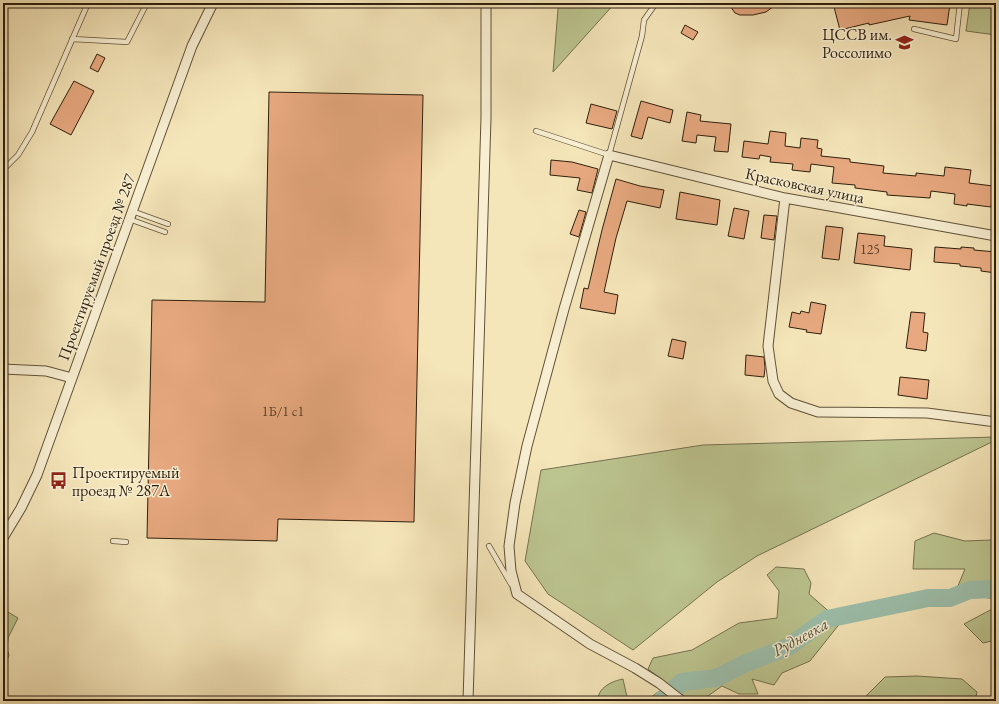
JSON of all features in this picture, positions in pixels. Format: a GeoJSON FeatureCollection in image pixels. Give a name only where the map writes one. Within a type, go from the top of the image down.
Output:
{"type":"FeatureCollection","features":[{"type":"Feature","properties":{"kind":"street","name":"Проектируемый проезд № 287"},"geometry":{"type":"LineString","coordinates":[[3,538],[37,474],[192,46],[213,3]]}},
{"type":"Feature","properties":{"kind":"street"},"geometry":{"type":"LineString","coordinates":[[468,701],[486,126],[486,3]]}},
{"type":"Feature","properties":{"kind":"street"},"geometry":{"type":"LineString","coordinates":[[609,156],[564,309],[527,446],[515,503],[509,546],[511,571],[517,594],[590,644],[635,668],[659,683],[682,701]]}},
{"type":"Feature","properties":{"kind":"street","name":"Красковская улица"},"geometry":{"type":"LineString","coordinates":[[609,156],[785,198],[996,236]]}},
{"type":"Feature","properties":{"kind":"street"},"geometry":{"type":"LineString","coordinates":[[785,198],[768,346],[773,381],[779,394],[792,403],[818,412],[927,414],[996,422]]}},
{"type":"Feature","properties":{"kind":"street"},"geometry":{"type":"LineString","coordinates":[[3,369],[46,371],[72,378]]}},
{"type":"Feature","properties":{"kind":"lane"},"geometry":{"type":"LineString","coordinates":[[3,170],[18,155],[32,132],[88,3]]}},
{"type":"Feature","properties":{"kind":"lane"},"geometry":{"type":"LineString","coordinates":[[72,39],[127,42],[147,3]]}},
{"type":"Feature","properties":{"kind":"lane"},"geometry":{"type":"LineString","coordinates":[[536,132],[609,156],[642,36],[644,20],[656,3]]}},
{"type":"Feature","properties":{"kind":"lane"},"geometry":{"type":"LineString","coordinates":[[914,29],[956,39],[960,3]]}},
{"type":"Feature","properties":{"kind":"lane"},"geometry":{"type":"LineString","coordinates":[[131,215],[168,224]]}},
{"type":"Feature","properties":{"kind":"lane"},"geometry":{"type":"LineString","coordinates":[[131,215],[165,232]]}},
{"type":"Feature","properties":{"kind":"lane"},"geometry":{"type":"LineString","coordinates":[[114,541],[126,542]]}},
{"type":"Feature","properties":{"kind":"lane"},"geometry":{"type":"LineString","coordinates":[[489,546],[517,594]]}},
{"type":"Feature","properties":{"kind":"green space"},"geometry":{"type":"Polygon","coordinates":[[[561,3],[615,3],[553,72],[558,9],[561,3]]]}},
{"type":"Feature","properties":{"kind":"green space"},"geometry":{"type":"Polygon","coordinates":[[[970,3],[996,3],[996,35],[966,31],[970,3]]]}},
{"type":"Feature","properties":{"kind":"green space"},"geometry":{"type":"Polygon","coordinates":[[[996,437],[996,440],[757,556],[717,582],[633,650],[548,594],[525,561],[541,470],[703,445],[996,437]]]}},
{"type":"Feature","properties":{"kind":"green space"},"geometry":{"type":"Polygon","coordinates":[[[934,533],[965,541],[991,540],[996,542],[996,599],[955,593],[965,569],[913,569],[915,541],[934,533]]]}},
{"type":"Feature","properties":{"kind":"green space"},"geometry":{"type":"Polygon","coordinates":[[[776,567],[804,569],[811,583],[809,594],[841,622],[810,661],[782,673],[774,685],[752,679],[758,694],[739,694],[722,686],[701,701],[690,701],[648,669],[653,658],[692,650],[739,623],[777,618],[779,591],[767,575],[776,567]]]}},
{"type":"Feature","properties":{"kind":"green space"},"geometry":{"type":"Polygon","coordinates":[[[996,607],[996,640],[983,643],[964,624],[996,607]]]}},
{"type":"Feature","properties":{"kind":"green space"},"geometry":{"type":"Polygon","coordinates":[[[3,609],[18,618],[8,638],[7,649],[9,655],[3,673],[3,609]]]}},
{"type":"Feature","properties":{"kind":"green space"},"geometry":{"type":"Polygon","coordinates":[[[917,676],[962,679],[977,692],[975,701],[852,701],[855,698],[865,697],[885,677],[917,676]]]}},
{"type":"Feature","properties":{"kind":"green space"},"geometry":{"type":"Polygon","coordinates":[[[623,679],[627,697],[626,701],[598,701],[600,692],[606,686],[614,681],[623,679]]]}},
{"type":"Feature","properties":{"kind":"green space"},"geometry":{"type":"Polygon","coordinates":[[[658,692],[669,701],[646,701],[658,692]]]}},
{"type":"Feature","properties":{"kind":"building"},"geometry":{"type":"Polygon","coordinates":[[[728,3],[778,3],[766,12],[753,15],[740,15],[735,13],[728,3]]]}},
{"type":"Feature","properties":{"kind":"building"},"geometry":{"type":"Polygon","coordinates":[[[833,3],[950,4],[947,25],[909,20],[910,16],[840,30],[833,3]]]}},
{"type":"Feature","properties":{"kind":"building"},"geometry":{"type":"Polygon","coordinates":[[[685,25],[698,32],[693,40],[681,33],[685,25]]]}},
{"type":"Feature","properties":{"kind":"building"},"geometry":{"type":"Polygon","coordinates":[[[97,54],[105,58],[98,72],[90,68],[97,54]]]}},
{"type":"Feature","properties":{"kind":"building"},"geometry":{"type":"Polygon","coordinates":[[[74,81],[94,91],[71,135],[50,124],[74,81]]]}},
{"type":"Feature","properties":{"kind":"building"},"geometry":{"type":"Polygon","coordinates":[[[269,92],[423,95],[414,522],[278,519],[277,541],[147,538],[152,300],[265,302],[269,92]]]}},
{"type":"Feature","properties":{"kind":"building"},"geometry":{"type":"Polygon","coordinates":[[[641,101],[673,110],[670,123],[648,117],[642,139],[631,136],[641,101]]]}},
{"type":"Feature","properties":{"kind":"building"},"geometry":{"type":"Polygon","coordinates":[[[591,104],[617,111],[612,129],[586,123],[591,104]]]}},
{"type":"Feature","properties":{"kind":"building"},"geometry":{"type":"Polygon","coordinates":[[[687,112],[701,115],[700,121],[731,124],[728,152],[714,151],[716,137],[697,135],[696,143],[682,141],[687,112]]]}},
{"type":"Feature","properties":{"kind":"building"},"geometry":{"type":"Polygon","coordinates":[[[770,131],[786,133],[785,146],[800,148],[801,138],[818,140],[817,148],[822,149],[821,156],[850,159],[850,162],[884,166],[883,173],[916,176],[916,173],[944,176],[945,167],[971,170],[969,183],[993,186],[991,207],[954,204],[955,194],[931,191],[930,198],[887,195],[887,192],[855,188],[855,185],[832,183],[834,167],[811,164],[810,172],[792,170],[793,164],[770,162],[771,157],[760,155],[759,159],[742,157],[744,141],[768,144],[770,131]]]}},
{"type":"Feature","properties":{"kind":"building"},"geometry":{"type":"Polygon","coordinates":[[[551,160],[572,162],[598,169],[592,193],[577,190],[580,178],[550,175],[551,160]]]}},
{"type":"Feature","properties":{"kind":"building"},"geometry":{"type":"Polygon","coordinates":[[[616,179],[640,186],[664,190],[660,208],[627,201],[616,238],[604,292],[618,295],[615,314],[580,308],[584,288],[588,289],[616,179]]]}},
{"type":"Feature","properties":{"kind":"building"},"geometry":{"type":"Polygon","coordinates":[[[680,192],[720,200],[717,225],[676,219],[680,192]]]}},
{"type":"Feature","properties":{"kind":"building"},"geometry":{"type":"Polygon","coordinates":[[[734,208],[749,211],[744,239],[728,236],[734,208]]]}},
{"type":"Feature","properties":{"kind":"building"},"geometry":{"type":"Polygon","coordinates":[[[579,210],[586,212],[579,237],[570,234],[579,210]]]}},
{"type":"Feature","properties":{"kind":"building"},"geometry":{"type":"Polygon","coordinates":[[[764,215],[777,216],[774,240],[761,238],[764,215]]]}},
{"type":"Feature","properties":{"kind":"building"},"geometry":{"type":"Polygon","coordinates":[[[826,226],[843,228],[839,260],[822,258],[826,226]]]}},
{"type":"Feature","properties":{"kind":"building"},"geometry":{"type":"Polygon","coordinates":[[[858,233],[885,236],[884,246],[912,249],[910,270],[854,263],[858,233]]]}},
{"type":"Feature","properties":{"kind":"building"},"geometry":{"type":"Polygon","coordinates":[[[935,247],[961,249],[961,247],[974,248],[974,250],[996,252],[996,273],[981,271],[981,268],[960,266],[960,264],[934,262],[935,247]]]}},
{"type":"Feature","properties":{"kind":"building"},"geometry":{"type":"Polygon","coordinates":[[[811,302],[826,305],[821,334],[806,332],[807,330],[789,327],[792,312],[800,314],[801,311],[809,313],[811,302]]]}},
{"type":"Feature","properties":{"kind":"building"},"geometry":{"type":"Polygon","coordinates":[[[911,312],[925,313],[923,332],[928,333],[926,351],[906,348],[911,312]]]}},
{"type":"Feature","properties":{"kind":"building"},"geometry":{"type":"Polygon","coordinates":[[[672,339],[686,342],[683,359],[668,356],[672,339]]]}},
{"type":"Feature","properties":{"kind":"building"},"geometry":{"type":"Polygon","coordinates":[[[746,355],[764,357],[764,377],[745,375],[746,355]]]}},
{"type":"Feature","properties":{"kind":"building"},"geometry":{"type":"Polygon","coordinates":[[[900,377],[929,380],[927,399],[898,395],[900,377]]]}},
{"type":"Feature","properties":{"kind":"waterway","name":"Рудневка"},"geometry":{"type":"LineString","coordinates":[[661,701],[682,682],[716,678],[746,663],[788,647],[827,619],[928,598],[950,598],[970,590],[996,589]]}},
{"type":"Feature","properties":{"kind":"place","name":"ЦССВ им. Россолимо"},"geometry":{"type":"Point","coordinates":[905,43]}},
{"type":"Feature","properties":{"kind":"place","name":"Проектируемый проезд № 287А"},"geometry":{"type":"Point","coordinates":[59,481]}}]}
